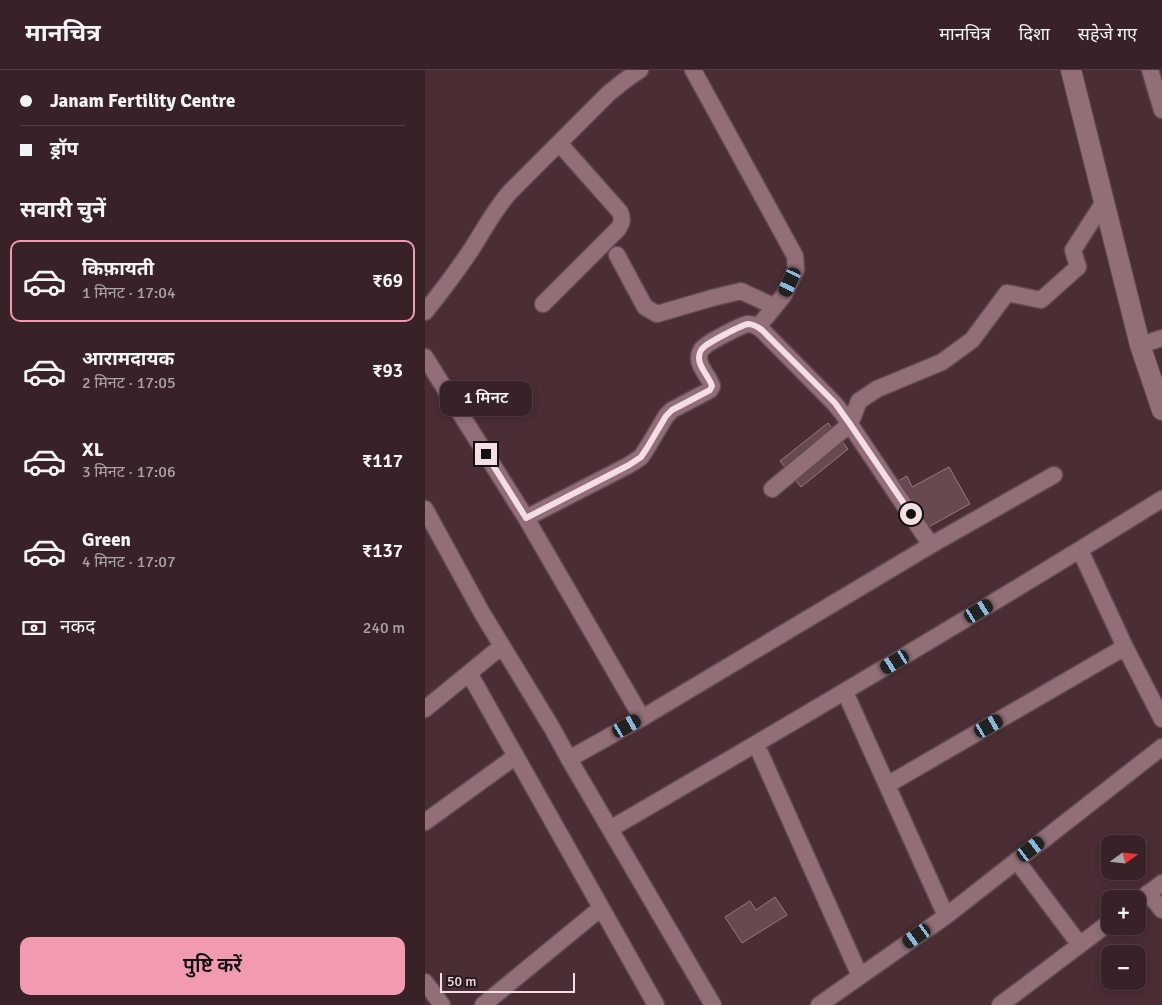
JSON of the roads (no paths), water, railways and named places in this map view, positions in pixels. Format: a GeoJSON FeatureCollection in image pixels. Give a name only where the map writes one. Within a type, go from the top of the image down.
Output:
{"type":"FeatureCollection","features":[{"type":"Feature","properties":{"kind":"street"},"geometry":{"type":"LineString","coordinates":[[425,312],[452,277],[510,192],[609,93],[640,70]]}},
{"type":"Feature","properties":{"kind":"street"},"geometry":{"type":"LineString","coordinates":[[693,70],[795,256],[796,270],[784,294],[757,327]]}},
{"type":"Feature","properties":{"kind":"street"},"geometry":{"type":"LineString","coordinates":[[1071,70],[1140,345],[1162,410]]}},
{"type":"Feature","properties":{"kind":"street"},"geometry":{"type":"LineString","coordinates":[[1150,70],[1162,110]]}},
{"type":"Feature","properties":{"kind":"street"},"geometry":{"type":"LineString","coordinates":[[543,304],[618,229],[622,222],[620,212],[559,143]]}},
{"type":"Feature","properties":{"kind":"street"},"geometry":{"type":"LineString","coordinates":[[772,489],[850,424],[859,401],[877,390],[941,362],[972,340],[1007,293],[1041,300],[1078,266],[1073,250],[1105,202]]}},
{"type":"Feature","properties":{"kind":"street"},"geometry":{"type":"LineString","coordinates":[[617,255],[645,307],[657,314],[741,291],[773,306]]}},
{"type":"Feature","properties":{"kind":"street"},"geometry":{"type":"LineString","coordinates":[[526,518],[641,457],[666,416],[679,405],[710,390],[712,386],[711,381],[699,358],[703,348],[742,326],[750,324],[757,327],[835,403],[931,545]]}},
{"type":"Feature","properties":{"kind":"street"},"geometry":{"type":"LineString","coordinates":[[1140,345],[1162,338]]}},
{"type":"Feature","properties":{"kind":"street"},"geometry":{"type":"LineString","coordinates":[[425,357],[526,518],[641,718]]}},
{"type":"Feature","properties":{"kind":"street"},"geometry":{"type":"LineString","coordinates":[[569,759],[931,545],[1054,475]]}},
{"type":"Feature","properties":{"kind":"street"},"geometry":{"type":"LineString","coordinates":[[611,828],[845,692],[1162,499]]}},
{"type":"Feature","properties":{"kind":"street"},"geometry":{"type":"LineString","coordinates":[[425,509],[482,613],[486,659],[516,756],[656,1005]]}},
{"type":"Feature","properties":{"kind":"street"},"geometry":{"type":"LineString","coordinates":[[1080,550],[1125,647],[1162,719]]}},
{"type":"Feature","properties":{"kind":"street"},"geometry":{"type":"LineString","coordinates":[[887,785],[1125,647]]}},
{"type":"Feature","properties":{"kind":"street"},"geometry":{"type":"LineString","coordinates":[[425,709],[486,659]]}},
{"type":"Feature","properties":{"kind":"street"},"geometry":{"type":"LineString","coordinates":[[486,659],[552,728],[713,1005]]}},
{"type":"Feature","properties":{"kind":"street"},"geometry":{"type":"LineString","coordinates":[[845,692],[946,916]]}},
{"type":"Feature","properties":{"kind":"street"},"geometry":{"type":"LineString","coordinates":[[756,744],[860,976]]}},
{"type":"Feature","properties":{"kind":"street"},"geometry":{"type":"LineString","coordinates":[[819,1005],[946,916],[1162,747]]}},
{"type":"Feature","properties":{"kind":"street"},"geometry":{"type":"LineString","coordinates":[[425,822],[516,756]]}},
{"type":"Feature","properties":{"kind":"street"},"geometry":{"type":"LineString","coordinates":[[1017,861],[1080,945]]}},
{"type":"Feature","properties":{"kind":"street"},"geometry":{"type":"LineString","coordinates":[[1146,895],[1162,883]]}},
{"type":"Feature","properties":{"kind":"street"},"geometry":{"type":"LineString","coordinates":[[1146,899],[1162,910]]}},
{"type":"Feature","properties":{"kind":"street"},"geometry":{"type":"LineString","coordinates":[[483,1005],[601,908]]}},
{"type":"Feature","properties":{"kind":"street"},"geometry":{"type":"LineString","coordinates":[[1000,1005],[1101,929]]}},
{"type":"Feature","properties":{"kind":"street"},"geometry":{"type":"LineString","coordinates":[[425,982],[442,1005]]}}]}
